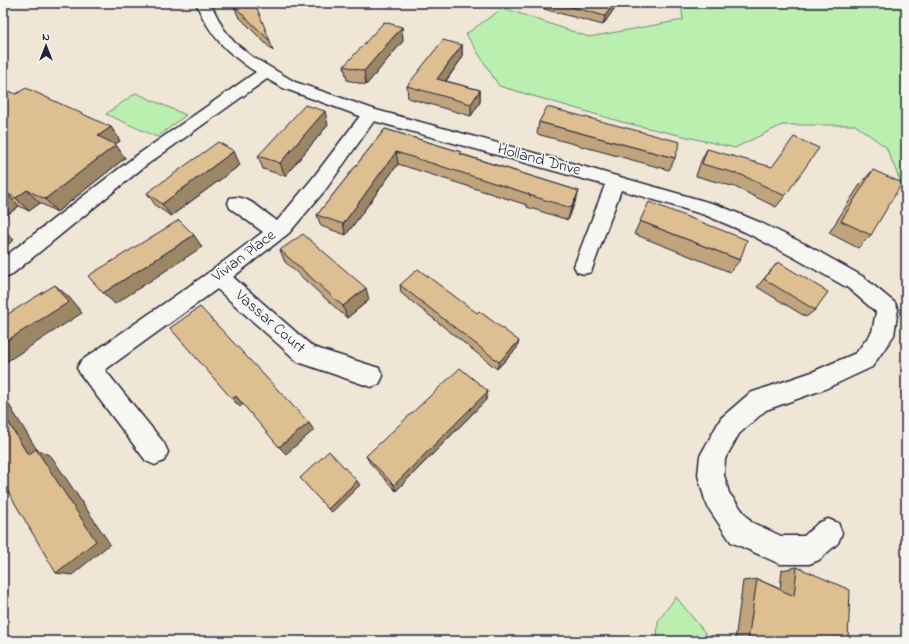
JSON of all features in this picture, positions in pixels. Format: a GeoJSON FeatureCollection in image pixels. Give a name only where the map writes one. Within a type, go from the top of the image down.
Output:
{"type":"FeatureCollection","features":[{"type":"Feature","properties":{"kind":"street","name":"Holland Drive"},"geometry":{"type":"LineString","coordinates":[[204,3],[208,15],[217,30],[229,45],[246,59],[289,85],[370,114],[711,210],[752,226],[800,251],[855,282],[887,309],[883,335],[864,360],[817,381],[758,400],[730,426],[713,456],[711,475],[718,500],[741,532],[780,550],[809,550],[828,532]]}},
{"type":"Feature","properties":{"kind":"street"},"geometry":{"type":"LineString","coordinates":[[3,270],[139,162],[266,72]]}},
{"type":"Feature","properties":{"kind":"street","name":"Vivian Place"},"geometry":{"type":"LineString","coordinates":[[155,452],[89,368],[218,277],[278,231],[319,184],[370,114]]}},
{"type":"Feature","properties":{"kind":"street"},"geometry":{"type":"LineString","coordinates":[[584,266],[615,182]]}},
{"type":"Feature","properties":{"kind":"street"},"geometry":{"type":"LineString","coordinates":[[237,204],[278,231]]}},
{"type":"Feature","properties":{"kind":"street","name":"Vassar Court"},"geometry":{"type":"LineString","coordinates":[[218,277],[306,355],[371,376]]}},
{"type":"Feature","properties":{"kind":"green space"},"geometry":{"type":"Polygon","coordinates":[[[681,3],[906,3],[906,195],[886,147],[855,125],[782,125],[735,148],[622,122],[499,86],[466,34],[503,8],[589,37],[683,20],[681,3]]]}},
{"type":"Feature","properties":{"kind":"green space"},"geometry":{"type":"Polygon","coordinates":[[[136,93],[186,115],[157,137],[106,114],[136,93]]]}},
{"type":"Feature","properties":{"kind":"green space"},"geometry":{"type":"Polygon","coordinates":[[[676,597],[710,639],[710,641],[657,641],[658,621],[676,597]]]}},
{"type":"Feature","properties":{"kind":"building"},"geometry":{"type":"Polygon","coordinates":[[[233,3],[255,3],[270,41],[234,6],[233,3]]]}},
{"type":"Feature","properties":{"kind":"building"},"geometry":{"type":"Polygon","coordinates":[[[557,3],[614,3],[605,16],[557,3]]]}},
{"type":"Feature","properties":{"kind":"building"},"geometry":{"type":"Polygon","coordinates":[[[384,22],[402,27],[364,71],[344,66],[384,22]]]}},
{"type":"Feature","properties":{"kind":"building"},"geometry":{"type":"Polygon","coordinates":[[[443,40],[462,45],[437,79],[480,90],[471,104],[407,86],[443,40]]]}},
{"type":"Feature","properties":{"kind":"building"},"geometry":{"type":"Polygon","coordinates":[[[26,88],[111,127],[98,136],[116,145],[45,199],[27,190],[16,198],[6,193],[3,195],[3,89],[16,94],[26,88]]]}},
{"type":"Feature","properties":{"kind":"building"},"geometry":{"type":"Polygon","coordinates":[[[305,105],[325,111],[280,163],[258,156],[305,105]]]}},
{"type":"Feature","properties":{"kind":"building"},"geometry":{"type":"Polygon","coordinates":[[[547,107],[680,142],[675,158],[539,122],[547,107]]]}},
{"type":"Feature","properties":{"kind":"building"},"geometry":{"type":"Polygon","coordinates":[[[385,129],[461,152],[460,154],[579,191],[571,208],[396,152],[343,224],[317,215],[385,129]]]}},
{"type":"Feature","properties":{"kind":"building"},"geometry":{"type":"Polygon","coordinates":[[[794,137],[819,148],[785,196],[742,175],[702,164],[707,149],[772,167],[794,137]]]}},
{"type":"Feature","properties":{"kind":"building"},"geometry":{"type":"Polygon","coordinates":[[[218,142],[234,151],[162,204],[147,193],[218,142]]]}},
{"type":"Feature","properties":{"kind":"building"},"geometry":{"type":"Polygon","coordinates":[[[873,170],[902,183],[871,235],[841,221],[873,170]]]}},
{"type":"Feature","properties":{"kind":"building"},"geometry":{"type":"Polygon","coordinates":[[[649,202],[747,240],[740,260],[640,221],[649,202]]]}},
{"type":"Feature","properties":{"kind":"building"},"geometry":{"type":"Polygon","coordinates":[[[179,220],[194,235],[103,293],[88,276],[179,220]]]}},
{"type":"Feature","properties":{"kind":"building"},"geometry":{"type":"Polygon","coordinates":[[[303,234],[366,288],[343,306],[280,250],[303,234]]]}},
{"type":"Feature","properties":{"kind":"building"},"geometry":{"type":"Polygon","coordinates":[[[778,262],[828,292],[815,310],[764,279],[778,262]]]}},
{"type":"Feature","properties":{"kind":"building"},"geometry":{"type":"Polygon","coordinates":[[[418,269],[477,313],[479,311],[519,341],[499,362],[400,285],[418,269]]]}},
{"type":"Feature","properties":{"kind":"building"},"geometry":{"type":"Polygon","coordinates":[[[55,285],[69,302],[3,343],[3,317],[55,285]]]}},
{"type":"Feature","properties":{"kind":"building"},"geometry":{"type":"Polygon","coordinates":[[[200,307],[309,423],[279,447],[236,396],[232,399],[170,328],[200,307]]]}},
{"type":"Feature","properties":{"kind":"building"},"geometry":{"type":"Polygon","coordinates":[[[460,368],[488,391],[394,485],[366,456],[460,368]]]}},
{"type":"Feature","properties":{"kind":"building"},"geometry":{"type":"Polygon","coordinates":[[[3,413],[28,455],[36,449],[96,541],[56,573],[3,483],[3,413]]]}},
{"type":"Feature","properties":{"kind":"building"},"geometry":{"type":"Polygon","coordinates":[[[329,451],[357,481],[328,509],[300,478],[329,451]]]}},
{"type":"Feature","properties":{"kind":"building"},"geometry":{"type":"Polygon","coordinates":[[[797,567],[850,590],[848,640],[850,641],[748,641],[757,579],[794,596],[797,567]]]}}]}
